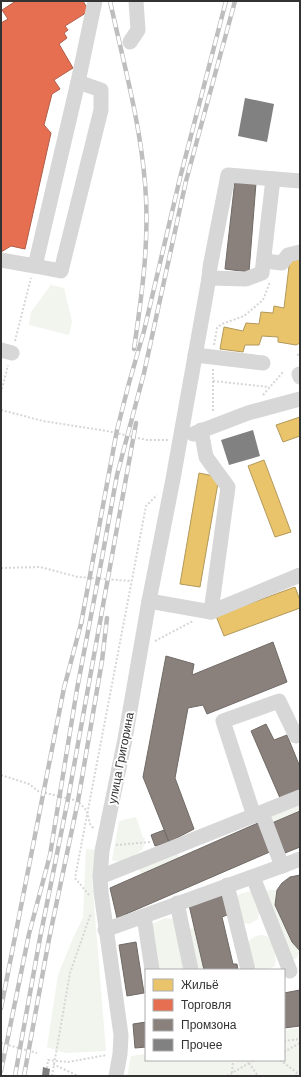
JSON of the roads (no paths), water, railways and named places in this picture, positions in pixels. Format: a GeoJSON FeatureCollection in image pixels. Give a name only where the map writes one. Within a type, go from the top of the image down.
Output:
{"type":"FeatureCollection","features":[{"type":"Feature","properties":{"kind":"street"},"geometry":{"type":"LineString","coordinates":[[35,266],[78,82],[95,1]]}},
{"type":"Feature","properties":{"kind":"street"},"geometry":{"type":"LineString","coordinates":[[130,42],[138,30],[136,1]]}},
{"type":"Feature","properties":{"kind":"street"},"geometry":{"type":"LineString","coordinates":[[1,260],[61,271],[100,110],[101,90],[78,82]]}},
{"type":"Feature","properties":{"kind":"street","name":"улица Григорина"},"geometry":{"type":"LineString","coordinates":[[116,1076],[120,1054],[121,1035],[105,930],[100,877],[102,851],[126,739],[149,601],[173,479],[210,267],[228,175],[273,179]]}},
{"type":"Feature","properties":{"kind":"street"},"geometry":{"type":"LineString","coordinates":[[209,278],[246,279],[262,273],[273,179],[300,182]]}},
{"type":"Feature","properties":{"kind":"street"},"geometry":{"type":"LineString","coordinates":[[264,261],[282,263],[288,255],[300,252]]}},
{"type":"Feature","properties":{"kind":"street"},"geometry":{"type":"LineString","coordinates":[[195,355],[263,363]]}},
{"type":"Feature","properties":{"kind":"street"},"geometry":{"type":"LineString","coordinates":[[180,441],[207,428],[248,413],[300,399]]}},
{"type":"Feature","properties":{"kind":"street"},"geometry":{"type":"LineString","coordinates":[[207,428],[206,458],[228,487],[211,612]]}},
{"type":"Feature","properties":{"kind":"street"},"geometry":{"type":"LineString","coordinates":[[149,601],[211,612],[300,575]]}},
{"type":"Feature","properties":{"kind":"street"},"geometry":{"type":"LineString","coordinates":[[282,866],[258,815],[223,721],[279,701],[296,736]]}},
{"type":"Feature","properties":{"kind":"street"},"geometry":{"type":"LineString","coordinates":[[100,877],[300,797]]}},
{"type":"Feature","properties":{"kind":"street"},"geometry":{"type":"LineString","coordinates":[[105,930],[300,859]]}},
{"type":"Feature","properties":{"kind":"street"},"geometry":{"type":"LineString","coordinates":[[253,877],[291,972]]}},
{"type":"Feature","properties":{"kind":"street"},"geometry":{"type":"LineString","coordinates":[[227,885],[248,969]]}},
{"type":"Feature","properties":{"kind":"street"},"geometry":{"type":"LineString","coordinates":[[177,903],[190,969]]}},
{"type":"Feature","properties":{"kind":"street"},"geometry":{"type":"LineString","coordinates":[[144,916],[152,969]]}},
{"type":"Feature","properties":{"kind":"railway"},"geometry":{"type":"LineString","coordinates":[[110,1],[135,114],[143,160],[145,183],[147,224],[146,245],[134,349]]}},
{"type":"Feature","properties":{"kind":"railway"},"geometry":{"type":"LineString","coordinates":[[81,624],[117,430],[144,331],[180,178],[226,1]]}},
{"type":"Feature","properties":{"kind":"railway"},"geometry":{"type":"LineString","coordinates":[[1,1071],[29,934],[50,855],[77,689],[117,475],[144,373],[186,181],[235,1]]}},
{"type":"Feature","properties":{"kind":"railway"},"geometry":{"type":"LineString","coordinates":[[15,1076],[40,938],[68,799],[136,423]]}},
{"type":"Feature","properties":{"kind":"railway"},"geometry":{"type":"LineString","coordinates":[[24,1076],[49,939],[78,801],[102,661],[107,618]]}},
{"type":"Feature","properties":{"kind":"railway"},"geometry":{"type":"LineString","coordinates":[[1,1008],[64,688],[82,620]]}}]}
